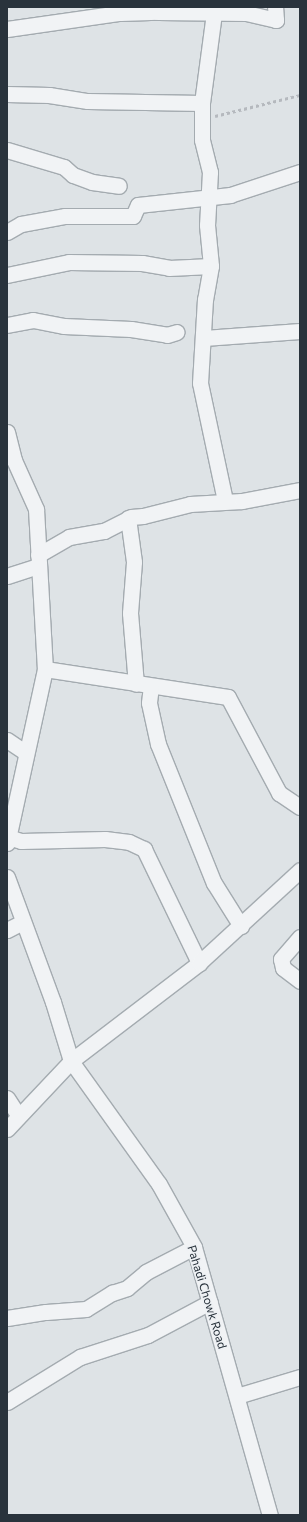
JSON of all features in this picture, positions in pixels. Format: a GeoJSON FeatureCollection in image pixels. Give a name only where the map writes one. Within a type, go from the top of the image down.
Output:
{"type":"FeatureCollection","features":[{"type":"Feature","properties":{"kind":"street"},"geometry":{"type":"LineString","coordinates":[[7,29],[120,13],[246,13],[276,20],[275,7]]}},
{"type":"Feature","properties":{"kind":"street"},"geometry":{"type":"LineString","coordinates":[[214,13],[202,102],[202,140],[210,172],[210,197],[207,225],[211,266],[205,299],[204,338],[200,383],[225,501]]}},
{"type":"Feature","properties":{"kind":"street"},"geometry":{"type":"LineString","coordinates":[[7,94],[49,96],[88,101],[202,102]]}},
{"type":"Feature","properties":{"kind":"street"},"geometry":{"type":"LineString","coordinates":[[7,150],[64,167],[73,175],[92,182],[120,186]]}},
{"type":"Feature","properties":{"kind":"street"},"geometry":{"type":"LineString","coordinates":[[7,232],[21,224],[65,216],[133,216],[138,205],[230,195],[300,172]]}},
{"type":"Feature","properties":{"kind":"street"},"geometry":{"type":"LineString","coordinates":[[7,275],[69,262],[142,263],[169,268],[211,266]]}},
{"type":"Feature","properties":{"kind":"street"},"geometry":{"type":"LineString","coordinates":[[7,325],[33,320],[64,326],[131,329],[167,335],[177,332]]}},
{"type":"Feature","properties":{"kind":"street"},"geometry":{"type":"LineString","coordinates":[[204,338],[300,331]]}},
{"type":"Feature","properties":{"kind":"street"},"geometry":{"type":"LineString","coordinates":[[7,432],[11,461],[36,509],[45,669],[8,840],[106,840],[129,842],[144,848],[199,963]]}},
{"type":"Feature","properties":{"kind":"street"},"geometry":{"type":"LineString","coordinates":[[7,576],[38,560],[69,537],[104,531],[128,518],[190,504],[242,501],[300,490]]}},
{"type":"Feature","properties":{"kind":"street"},"geometry":{"type":"LineString","coordinates":[[128,518],[134,562],[130,612],[136,684]]}},
{"type":"Feature","properties":{"kind":"street"},"geometry":{"type":"LineString","coordinates":[[45,669],[228,697],[279,793],[300,807]]}},
{"type":"Feature","properties":{"kind":"street"},"geometry":{"type":"LineString","coordinates":[[151,686],[149,703],[158,744],[214,883],[241,926]]}},
{"type":"Feature","properties":{"kind":"street"},"geometry":{"type":"LineString","coordinates":[[7,740],[26,753]]}},
{"type":"Feature","properties":{"kind":"street"},"geometry":{"type":"LineString","coordinates":[[7,1129],[18,1115],[71,1061],[199,963],[241,926],[300,870]]}},
{"type":"Feature","properties":{"kind":"street","name":"Pahadi Chowk Road"},"geometry":{"type":"LineString","coordinates":[[7,878],[53,1002],[71,1061],[159,1184],[194,1247],[270,1515]]}},
{"type":"Feature","properties":{"kind":"street"},"geometry":{"type":"LineString","coordinates":[[7,930],[23,922]]}},
{"type":"Feature","properties":{"kind":"street"},"geometry":{"type":"LineString","coordinates":[[300,937],[281,959],[283,968],[300,981]]}},
{"type":"Feature","properties":{"kind":"street"},"geometry":{"type":"LineString","coordinates":[[7,1098],[18,1115]]}},
{"type":"Feature","properties":{"kind":"street"},"geometry":{"type":"LineString","coordinates":[[7,1318],[46,1312],[86,1309],[112,1293],[127,1288],[146,1272],[194,1247]]}},
{"type":"Feature","properties":{"kind":"street"},"geometry":{"type":"LineString","coordinates":[[7,1402],[80,1357],[148,1335],[210,1302]]}},
{"type":"Feature","properties":{"kind":"street"},"geometry":{"type":"LineString","coordinates":[[237,1396],[300,1377]]}},
{"type":"Feature","properties":{"kind":"path"},"geometry":{"type":"LineString","coordinates":[[203,120],[255,104],[300,95]]}}]}
